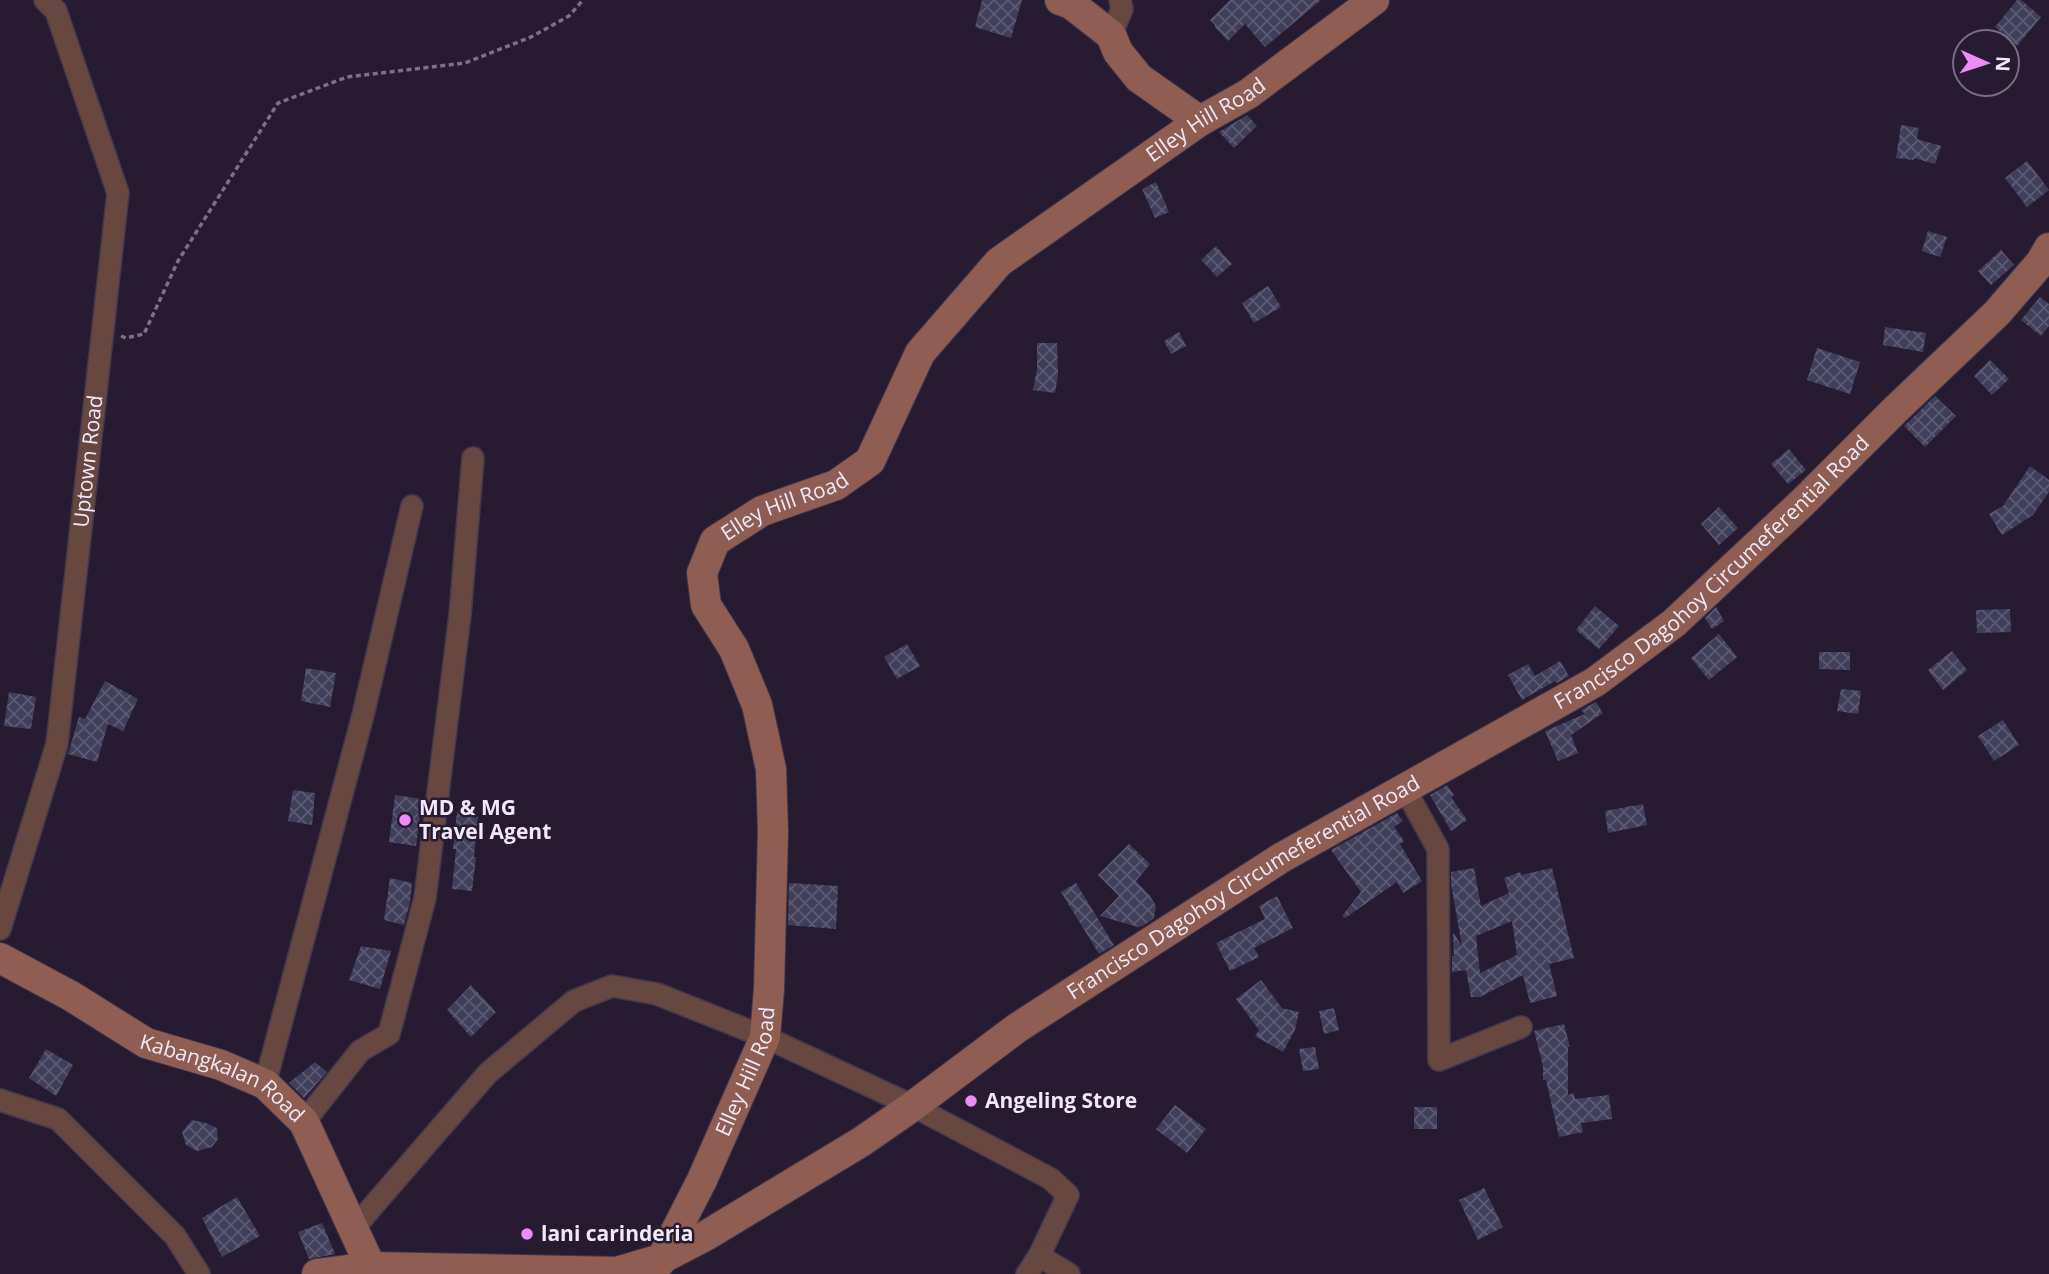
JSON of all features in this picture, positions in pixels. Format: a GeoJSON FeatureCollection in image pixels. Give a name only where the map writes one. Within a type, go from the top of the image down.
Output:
{"type":"FeatureCollection","features":[{"type":"Feature","properties":{"kind":"main road"},"geometry":{"type":"LineString","coordinates":[[1060,0],[1072,4],[1111,35],[1118,52],[1139,78],[1200,121]]}},
{"type":"Feature","properties":{"kind":"main road","name":"Elley Hill Road"},"geometry":{"type":"LineString","coordinates":[[659,1267],[702,1180],[719,1136],[765,1037],[769,989],[773,831],[771,769],[757,705],[734,649],[706,605],[702,573],[715,541],[762,511],[836,485],[870,461],[920,353],[999,262],[1200,121],[1248,94],[1374,0]]}},
{"type":"Feature","properties":{"kind":"main road","name":"Francisco Dagohoy Circumeferential Road"},"geometry":{"type":"LineString","coordinates":[[317,1274],[372,1271],[617,1272],[659,1267],[849,1149],[913,1106],[1017,1028],[1281,858],[1595,682],[1674,623],[1802,503],[1997,313],[2041,262],[2049,248]]}},
{"type":"Feature","properties":{"kind":"main road","name":"Kabangkalan Road"},"geometry":{"type":"LineString","coordinates":[[0,958],[71,996],[146,1043],[221,1065],[265,1084],[304,1122],[372,1271]]}},
{"type":"Feature","properties":{"kind":"street","name":"Uptown Road"},"geometry":{"type":"LineString","coordinates":[[0,929],[57,744],[118,193],[56,10],[45,0]]}},
{"type":"Feature","properties":{"kind":"street"},"geometry":{"type":"LineString","coordinates":[[1111,35],[1122,9],[1120,0]]}},
{"type":"Feature","properties":{"kind":"street"},"geometry":{"type":"LineString","coordinates":[[304,1122],[360,1051],[389,1034],[425,898],[460,615],[473,458]]}},
{"type":"Feature","properties":{"kind":"street"},"geometry":{"type":"LineString","coordinates":[[265,1084],[363,715],[412,506]]}},
{"type":"Feature","properties":{"kind":"street"},"geometry":{"type":"LineString","coordinates":[[1405,789],[1438,849],[1439,1060],[1521,1027]]}},
{"type":"Feature","properties":{"kind":"street"},"geometry":{"type":"LineString","coordinates":[[354,1228],[488,1073],[574,1000],[612,986],[657,994],[765,1037],[913,1106],[1051,1179],[1068,1195],[1033,1265],[1069,1274]]}},
{"type":"Feature","properties":{"kind":"street"},"geometry":{"type":"LineString","coordinates":[[0,1100],[58,1119],[175,1236],[199,1274]]}},
{"type":"Feature","properties":{"kind":"path"},"geometry":{"type":"LineString","coordinates":[[103,330],[126,338],[144,334],[178,261],[278,103],[346,76],[465,63],[531,37],[569,16],[583,0]]}},
{"type":"Feature","properties":{"kind":"building"},"geometry":{"type":"Polygon","coordinates":[[[982,0],[1022,0],[1011,38],[975,27],[982,0]]]}},
{"type":"Feature","properties":{"kind":"building"},"geometry":{"type":"Polygon","coordinates":[[[1230,0],[1321,0],[1265,47],[1245,24],[1228,41],[1214,26],[1210,20],[1230,0]]]}},
{"type":"Feature","properties":{"kind":"building"},"geometry":{"type":"Polygon","coordinates":[[[2017,0],[2021,0],[2041,17],[2021,41],[2021,28],[1995,27],[2017,0]]]}},
{"type":"Feature","properties":{"kind":"building"},"geometry":{"type":"Polygon","coordinates":[[[1247,115],[1257,126],[1234,148],[1219,132],[1247,115]]]}},
{"type":"Feature","properties":{"kind":"building"},"geometry":{"type":"Polygon","coordinates":[[[1901,125],[1919,128],[1917,139],[1941,146],[1935,164],[1914,158],[1896,158],[1901,125]]]}},
{"type":"Feature","properties":{"kind":"building"},"geometry":{"type":"Polygon","coordinates":[[[2027,161],[2049,190],[2027,207],[2005,178],[2027,161]]]}},
{"type":"Feature","properties":{"kind":"building"},"geometry":{"type":"Polygon","coordinates":[[[1156,182],[1169,212],[1155,218],[1142,189],[1156,182]]]}},
{"type":"Feature","properties":{"kind":"building"},"geometry":{"type":"Polygon","coordinates":[[[1928,231],[1947,237],[1940,257],[1922,251],[1928,231]]]}},
{"type":"Feature","properties":{"kind":"building"},"geometry":{"type":"Polygon","coordinates":[[[1216,246],[1232,264],[1217,277],[1201,260],[1216,246]]]}},
{"type":"Feature","properties":{"kind":"building"},"geometry":{"type":"Polygon","coordinates":[[[2001,250],[2014,265],[1991,285],[1978,271],[2001,250]]]}},
{"type":"Feature","properties":{"kind":"building"},"geometry":{"type":"Polygon","coordinates":[[[1268,286],[1281,307],[1254,323],[1242,303],[1268,286]]]}},
{"type":"Feature","properties":{"kind":"building"},"geometry":{"type":"Polygon","coordinates":[[[2040,297],[2049,304],[2049,326],[2041,336],[2021,320],[2040,297]]]}},
{"type":"Feature","properties":{"kind":"building"},"geometry":{"type":"Polygon","coordinates":[[[1885,327],[1926,333],[1923,352],[1883,345],[1885,327]]]}},
{"type":"Feature","properties":{"kind":"building"},"geometry":{"type":"Polygon","coordinates":[[[1179,332],[1186,346],[1171,354],[1164,341],[1179,332]]]}},
{"type":"Feature","properties":{"kind":"building"},"geometry":{"type":"Polygon","coordinates":[[[1037,343],[1057,343],[1058,375],[1055,393],[1033,390],[1037,369],[1037,343]]]}},
{"type":"Feature","properties":{"kind":"building"},"geometry":{"type":"Polygon","coordinates":[[[1817,348],[1860,362],[1850,394],[1807,380],[1817,348]]]}},
{"type":"Feature","properties":{"kind":"building"},"geometry":{"type":"Polygon","coordinates":[[[1990,360],[2009,379],[1992,395],[1974,376],[1990,360]]]}},
{"type":"Feature","properties":{"kind":"building"},"geometry":{"type":"Polygon","coordinates":[[[1935,396],[1956,416],[1925,447],[1904,426],[1935,396]]]}},
{"type":"Feature","properties":{"kind":"building"},"geometry":{"type":"Polygon","coordinates":[[[1789,449],[1806,470],[1788,484],[1771,464],[1789,449]]]}},
{"type":"Feature","properties":{"kind":"building"},"geometry":{"type":"Polygon","coordinates":[[[2030,466],[2049,480],[2049,492],[2033,515],[2002,535],[1989,514],[2003,506],[2030,466]]]}},
{"type":"Feature","properties":{"kind":"building"},"geometry":{"type":"Polygon","coordinates":[[[1719,507],[1738,528],[1719,545],[1701,524],[1719,507]]]}},
{"type":"Feature","properties":{"kind":"building"},"geometry":{"type":"Polygon","coordinates":[[[1595,606],[1619,626],[1599,649],[1576,630],[1595,606]]]}},
{"type":"Feature","properties":{"kind":"building"},"geometry":{"type":"Polygon","coordinates":[[[1716,607],[1724,621],[1712,629],[1705,618],[1716,607]]]}},
{"type":"Feature","properties":{"kind":"building"},"geometry":{"type":"Polygon","coordinates":[[[2010,609],[2011,632],[1977,633],[1976,610],[2010,609]]]}},
{"type":"Feature","properties":{"kind":"building"},"geometry":{"type":"Polygon","coordinates":[[[1719,634],[1737,657],[1709,680],[1691,658],[1719,634]]]}},
{"type":"Feature","properties":{"kind":"building"},"geometry":{"type":"Polygon","coordinates":[[[907,644],[920,666],[897,679],[884,657],[907,644]]]}},
{"type":"Feature","properties":{"kind":"building"},"geometry":{"type":"Polygon","coordinates":[[[1952,651],[1967,670],[1943,690],[1928,670],[1952,651]]]}},
{"type":"Feature","properties":{"kind":"building"},"geometry":{"type":"Polygon","coordinates":[[[1819,652],[1850,652],[1850,670],[1819,669],[1819,652]]]}},
{"type":"Feature","properties":{"kind":"building"},"geometry":{"type":"Polygon","coordinates":[[[1560,661],[1569,676],[1522,700],[1508,675],[1528,664],[1535,676],[1560,661]]]}},
{"type":"Feature","properties":{"kind":"building"},"geometry":{"type":"Polygon","coordinates":[[[306,668],[336,673],[330,707],[301,701],[306,668]]]}},
{"type":"Feature","properties":{"kind":"building"},"geometry":{"type":"Polygon","coordinates":[[[105,681],[138,699],[123,731],[108,724],[97,762],[68,754],[79,717],[85,719],[105,681]]]}},
{"type":"Feature","properties":{"kind":"building"},"geometry":{"type":"Polygon","coordinates":[[[1841,689],[1861,691],[1858,714],[1837,711],[1841,689]]]}},
{"type":"Feature","properties":{"kind":"building"},"geometry":{"type":"Polygon","coordinates":[[[9,692],[36,697],[31,729],[4,726],[9,692]]]}},
{"type":"Feature","properties":{"kind":"building"},"geometry":{"type":"Polygon","coordinates":[[[1596,702],[1603,713],[1571,735],[1578,753],[1558,761],[1545,731],[1585,714],[1581,710],[1596,702]]]}},
{"type":"Feature","properties":{"kind":"building"},"geometry":{"type":"Polygon","coordinates":[[[2003,720],[2019,745],[1994,761],[1978,736],[2003,720]]]}},
{"type":"Feature","properties":{"kind":"building"},"geometry":{"type":"Polygon","coordinates":[[[1447,785],[1454,795],[1451,797],[1467,820],[1451,831],[1430,795],[1447,785]]]}},
{"type":"Feature","properties":{"kind":"building"},"geometry":{"type":"Polygon","coordinates":[[[293,790],[315,793],[312,825],[288,821],[293,790]]]}},
{"type":"Feature","properties":{"kind":"building"},"geometry":{"type":"Polygon","coordinates":[[[395,795],[422,799],[416,846],[389,842],[395,795]]]}},
{"type":"Feature","properties":{"kind":"building"},"geometry":{"type":"Polygon","coordinates":[[[1643,804],[1647,825],[1608,833],[1605,811],[1643,804]]]}},
{"type":"Feature","properties":{"kind":"building"},"geometry":{"type":"Polygon","coordinates":[[[457,812],[478,816],[472,891],[452,889],[457,812]]]}},
{"type":"Feature","properties":{"kind":"building"},"geometry":{"type":"Polygon","coordinates":[[[1397,813],[1403,821],[1394,827],[1404,841],[1400,844],[1422,881],[1403,893],[1397,882],[1345,918],[1342,916],[1361,892],[1331,850],[1397,813]]]}},
{"type":"Feature","properties":{"kind":"building"},"geometry":{"type":"Polygon","coordinates":[[[1129,844],[1150,864],[1136,881],[1156,906],[1154,918],[1138,927],[1100,916],[1119,896],[1098,875],[1129,844]]]}},
{"type":"Feature","properties":{"kind":"building"},"geometry":{"type":"Polygon","coordinates":[[[1474,868],[1481,906],[1509,893],[1504,878],[1520,872],[1521,875],[1552,868],[1574,958],[1549,964],[1557,996],[1530,1003],[1523,975],[1480,997],[1471,997],[1466,970],[1452,972],[1453,932],[1462,946],[1451,872],[1474,868]],[[1512,921],[1476,936],[1480,973],[1517,955],[1512,921]]]}},
{"type":"Feature","properties":{"kind":"building"},"geometry":{"type":"Polygon","coordinates":[[[390,878],[412,883],[404,925],[384,920],[390,878]]]}},
{"type":"Feature","properties":{"kind":"building"},"geometry":{"type":"Polygon","coordinates":[[[789,883],[838,886],[836,929],[788,925],[789,883]]]}},
{"type":"Feature","properties":{"kind":"building"},"geometry":{"type":"Polygon","coordinates":[[[1076,883],[1114,945],[1099,954],[1061,892],[1076,883]]]}},
{"type":"Feature","properties":{"kind":"building"},"geometry":{"type":"Polygon","coordinates":[[[1277,896],[1293,928],[1254,948],[1259,957],[1230,971],[1216,943],[1265,919],[1259,906],[1277,896]]]}},
{"type":"Feature","properties":{"kind":"building"},"geometry":{"type":"Polygon","coordinates":[[[361,946],[391,951],[380,989],[349,980],[361,946]]]}},
{"type":"Feature","properties":{"kind":"building"},"geometry":{"type":"Polygon","coordinates":[[[1261,980],[1282,1008],[1299,1012],[1295,1030],[1283,1052],[1255,1036],[1259,1030],[1236,999],[1261,980]]]}},
{"type":"Feature","properties":{"kind":"building"},"geometry":{"type":"Polygon","coordinates":[[[471,985],[496,1012],[471,1037],[447,1010],[471,985]]]}},
{"type":"Feature","properties":{"kind":"building"},"geometry":{"type":"Polygon","coordinates":[[[1334,1008],[1339,1030],[1324,1034],[1319,1011],[1334,1008]]]}},
{"type":"Feature","properties":{"kind":"building"},"geometry":{"type":"Polygon","coordinates":[[[1564,1024],[1570,1047],[1568,1095],[1574,1093],[1575,1099],[1609,1095],[1612,1119],[1581,1123],[1583,1132],[1559,1137],[1546,1080],[1543,1080],[1543,1066],[1534,1031],[1564,1024]]]}},
{"type":"Feature","properties":{"kind":"building"},"geometry":{"type":"Polygon","coordinates":[[[1315,1047],[1319,1069],[1303,1071],[1299,1049],[1315,1047]]]}},
{"type":"Feature","properties":{"kind":"building"},"geometry":{"type":"Polygon","coordinates":[[[46,1049],[73,1065],[56,1096],[29,1078],[46,1049]]]}},
{"type":"Feature","properties":{"kind":"building"},"geometry":{"type":"Polygon","coordinates":[[[315,1062],[327,1072],[304,1098],[289,1083],[315,1062]]]}},
{"type":"Feature","properties":{"kind":"building"},"geometry":{"type":"Polygon","coordinates":[[[1175,1105],[1206,1129],[1187,1153],[1156,1129],[1175,1105]]]}},
{"type":"Feature","properties":{"kind":"building"},"geometry":{"type":"Polygon","coordinates":[[[1414,1107],[1437,1107],[1437,1129],[1414,1129],[1414,1107]]]}},
{"type":"Feature","properties":{"kind":"building"},"geometry":{"type":"Polygon","coordinates":[[[192,1120],[217,1128],[218,1139],[212,1147],[197,1151],[186,1145],[182,1132],[192,1120]]]}},
{"type":"Feature","properties":{"kind":"building"},"geometry":{"type":"Polygon","coordinates":[[[1484,1188],[1503,1227],[1478,1240],[1459,1200],[1484,1188]]]}},
{"type":"Feature","properties":{"kind":"building"},"geometry":{"type":"Polygon","coordinates":[[[237,1197],[260,1236],[222,1257],[202,1218],[237,1197]]]}},
{"type":"Feature","properties":{"kind":"building"},"geometry":{"type":"Polygon","coordinates":[[[322,1223],[335,1254],[309,1259],[298,1232],[322,1223]]]}},
{"type":"Feature","properties":{"kind":"place","name":"MD & MG Travel Agent"},"geometry":{"type":"Point","coordinates":[405,820]}},
{"type":"Feature","properties":{"kind":"place","name":"Angeling Store"},"geometry":{"type":"Point","coordinates":[971,1101]}},
{"type":"Feature","properties":{"kind":"place","name":"lani carinderia"},"geometry":{"type":"Point","coordinates":[527,1234]}}]}
